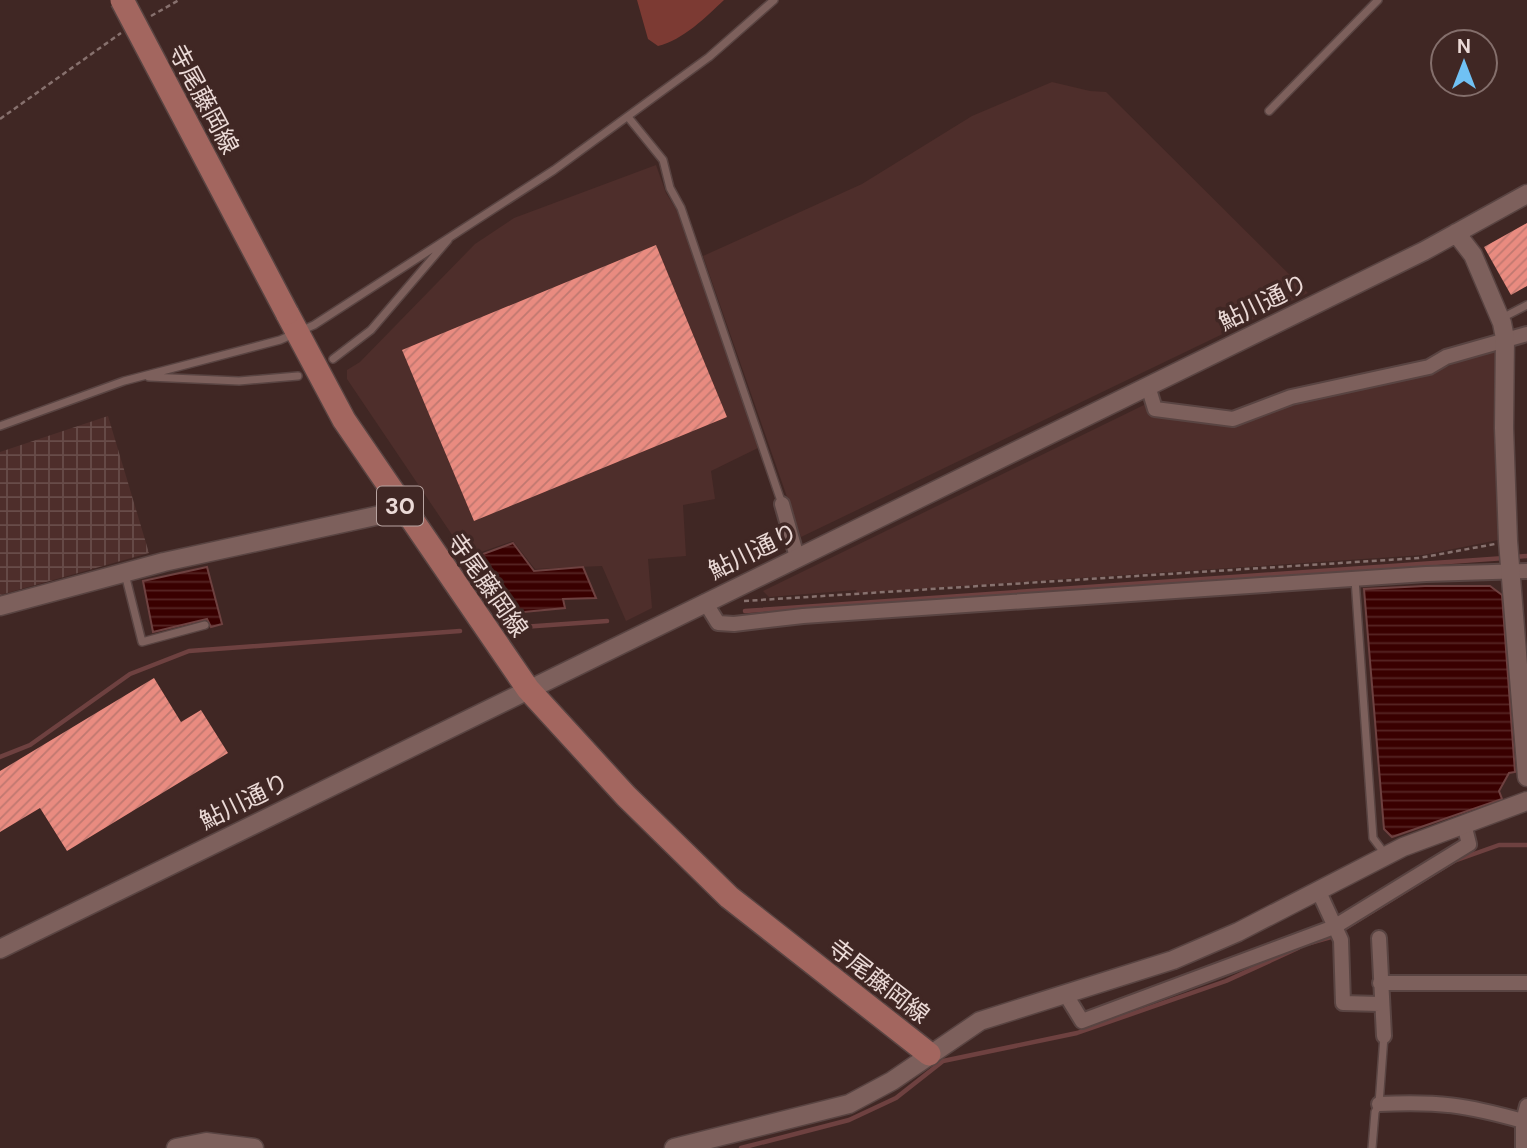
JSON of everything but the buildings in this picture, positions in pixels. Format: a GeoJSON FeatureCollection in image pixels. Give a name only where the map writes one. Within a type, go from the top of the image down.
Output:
{"type":"FeatureCollection","features":[{"type":"Feature","properties":{"kind":"main road","name":"寺尾藤岡線"},"geometry":{"type":"LineString","coordinates":[[122,0],[344,420],[403,510],[528,689],[626,796],[729,897],[929,1054]]}},
{"type":"Feature","properties":{"kind":"street","name":"鮎川通り"},"geometry":{"type":"LineString","coordinates":[[0,949],[1148,386],[1456,233],[1527,194]]}},
{"type":"Feature","properties":{"kind":"street"},"geometry":{"type":"LineString","coordinates":[[1456,233],[1473,255],[1500,319],[1505,338],[1504,429],[1508,541],[1516,569],[1527,777]]}},
{"type":"Feature","properties":{"kind":"street"},"geometry":{"type":"LineString","coordinates":[[1148,386],[1155,409],[1233,419],[1291,397],[1429,367],[1446,357],[1494,345],[1505,338],[1527,334]]}},
{"type":"Feature","properties":{"kind":"street"},"geometry":{"type":"LineString","coordinates":[[782,504],[797,557]]}},
{"type":"Feature","properties":{"kind":"street"},"geometry":{"type":"LineString","coordinates":[[0,606],[124,573],[403,510]]}},
{"type":"Feature","properties":{"kind":"street"},"geometry":{"type":"LineString","coordinates":[[705,602],[718,623],[734,624],[803,617],[1516,569]]}},
{"type":"Feature","properties":{"kind":"street"},"geometry":{"type":"LineString","coordinates":[[674,1148],[849,1104],[892,1081],[980,1021],[1172,960],[1319,892],[1386,856],[1527,800]]}},
{"type":"Feature","properties":{"kind":"street"},"geometry":{"type":"LineString","coordinates":[[1066,995],[1082,1021],[1334,927],[1469,844],[1464,824]]}},
{"type":"Feature","properties":{"kind":"street"},"geometry":{"type":"LineString","coordinates":[[1319,892],[1341,940],[1343,1003],[1380,1004]]}},
{"type":"Feature","properties":{"kind":"street"},"geometry":{"type":"LineString","coordinates":[[1379,938],[1380,1004],[1384,1036]]}},
{"type":"Feature","properties":{"kind":"street"},"geometry":{"type":"LineString","coordinates":[[1380,984],[1527,983]]}},
{"type":"Feature","properties":{"kind":"street"},"geometry":{"type":"LineString","coordinates":[[1379,1104],[1433,1101],[1471,1106],[1523,1121]]}},
{"type":"Feature","properties":{"kind":"street"},"geometry":{"type":"LineString","coordinates":[[1523,1148],[1523,1121],[1527,1106]]}},
{"type":"Feature","properties":{"kind":"street"},"geometry":{"type":"LineString","coordinates":[[176,1148],[206,1142],[254,1148]]}},
{"type":"Feature","properties":{"kind":"lane"},"geometry":{"type":"LineString","coordinates":[[0,426],[292,323],[362,295],[456,231],[554,170],[709,57],[774,0]]}},
{"type":"Feature","properties":{"kind":"lane"},"geometry":{"type":"LineString","coordinates":[[1269,111],[1378,0]]}},
{"type":"Feature","properties":{"kind":"lane"},"geometry":{"type":"LineString","coordinates":[[628,117],[663,160],[782,504]]}},
{"type":"Feature","properties":{"kind":"lane"},"geometry":{"type":"LineString","coordinates":[[333,359],[371,330],[456,231]]}},
{"type":"Feature","properties":{"kind":"lane"},"geometry":{"type":"LineString","coordinates":[[1500,319],[1527,305]]}},
{"type":"Feature","properties":{"kind":"lane"},"geometry":{"type":"LineString","coordinates":[[124,381],[149,377],[239,381],[298,376]]}},
{"type":"Feature","properties":{"kind":"lane"},"geometry":{"type":"LineString","coordinates":[[124,573],[142,642],[205,625]]}},
{"type":"Feature","properties":{"kind":"lane"},"geometry":{"type":"LineString","coordinates":[[1355,579],[1373,838],[1386,856]]}},
{"type":"Feature","properties":{"kind":"lane"},"geometry":{"type":"LineString","coordinates":[[1372,1148],[1375,1112],[1379,1104],[1384,1036]]}},
{"type":"Feature","properties":{"kind":"path"},"geometry":{"type":"LineString","coordinates":[[148,18],[179,0]]}},
{"type":"Feature","properties":{"kind":"path"},"geometry":{"type":"LineString","coordinates":[[0,119],[127,30]]}},
{"type":"Feature","properties":{"kind":"path"},"geometry":{"type":"LineString","coordinates":[[734,601],[857,596],[1419,558],[1508,541]]}},
{"type":"Feature","properties":{"kind":"shaded area"},"geometry":{"type":"Polygon","coordinates":[[[637,0],[724,0],[685,33],[658,46],[648,39],[637,0]]]}},
{"type":"Feature","properties":{"kind":"shaded area"},"geometry":{"type":"Polygon","coordinates":[[[1052,82],[1106,92],[1308,293],[801,537],[703,256],[862,184],[972,116],[1052,82]]]}},
{"type":"Feature","properties":{"kind":"shaded area"},"geometry":{"type":"Polygon","coordinates":[[[656,165],[666,193],[679,214],[760,447],[711,471],[715,499],[683,505],[686,556],[648,559],[652,608],[626,621],[602,566],[535,569],[513,541],[467,557],[347,379],[347,370],[360,362],[475,244],[514,218],[656,165]]]}},
{"type":"Feature","properties":{"kind":"shaded area"},"geometry":{"type":"Polygon","coordinates":[[[1488,351],[1495,352],[1496,445],[1503,539],[1423,555],[857,593],[856,590],[769,597],[763,591],[1148,403],[1230,423],[1250,420],[1294,402],[1432,372],[1488,351]]]}},
{"type":"Feature","properties":{"kind":"shaded area"},"geometry":{"type":"Polygon","coordinates":[[[108,416],[149,553],[0,595],[0,452],[108,416]]]}},
{"type":"Feature","properties":{"kind":"shaded area"},"geometry":{"type":"Polygon","coordinates":[[[513,543],[534,571],[583,567],[596,598],[563,599],[565,608],[513,613],[475,557],[513,543]]]}},
{"type":"Feature","properties":{"kind":"shaded area"},"geometry":{"type":"Polygon","coordinates":[[[207,567],[222,624],[211,627],[207,619],[153,632],[143,581],[207,567]]]}},
{"type":"Feature","properties":{"kind":"shaded area"},"geometry":{"type":"Polygon","coordinates":[[[1490,586],[1502,595],[1515,772],[1509,773],[1499,791],[1502,799],[1392,837],[1384,829],[1364,589],[1490,586]]]}},
{"type":"Feature","properties":{"kind":"waterway"},"geometry":{"type":"LineString","coordinates":[[1514,557],[1527,556]]}},
{"type":"Feature","properties":{"kind":"waterway"},"geometry":{"type":"LineString","coordinates":[[745,611],[1505,558]]}},
{"type":"Feature","properties":{"kind":"waterway"},"geometry":{"type":"LineString","coordinates":[[507,628],[607,621]]}},
{"type":"Feature","properties":{"kind":"waterway"},"geometry":{"type":"LineString","coordinates":[[0,757],[30,745],[130,674],[189,651],[460,631]]}},
{"type":"Feature","properties":{"kind":"waterway"},"geometry":{"type":"LineString","coordinates":[[1342,930],[1454,861],[1499,845],[1527,845]]}},
{"type":"Feature","properties":{"kind":"waterway"},"geometry":{"type":"LineString","coordinates":[[1310,943],[1331,937]]}},
{"type":"Feature","properties":{"kind":"waterway"},"geometry":{"type":"LineString","coordinates":[[741,1148],[849,1120],[896,1098],[943,1061],[1077,1033],[1226,981],[1298,948]]}}]}
